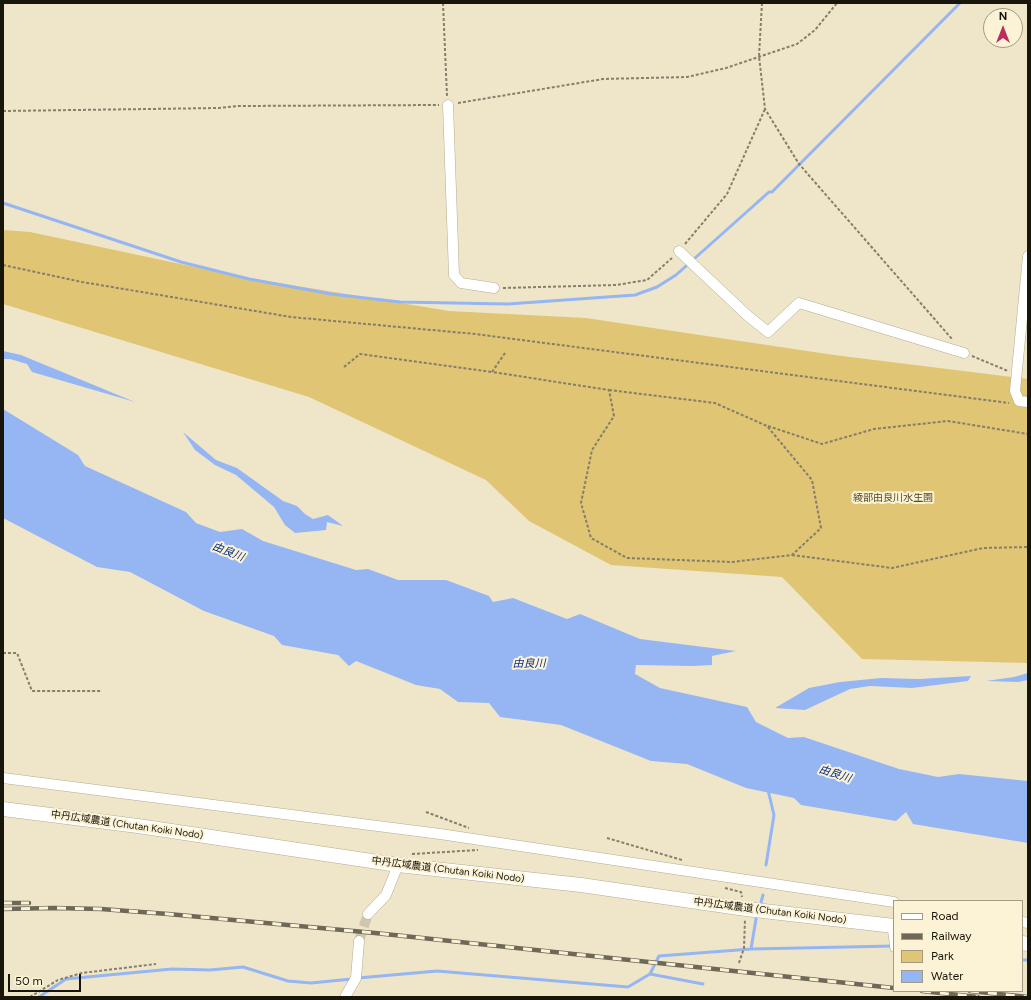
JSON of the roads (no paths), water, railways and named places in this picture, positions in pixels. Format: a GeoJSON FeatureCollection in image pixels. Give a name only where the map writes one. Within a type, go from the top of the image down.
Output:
{"type":"FeatureCollection","features":[{"type":"Feature","properties":{"kind":"street"},"geometry":{"type":"LineString","coordinates":[[448,105],[454,275],[461,283],[494,288]]}},
{"type":"Feature","properties":{"kind":"street"},"geometry":{"type":"LineString","coordinates":[[679,250],[748,316],[768,332],[799,303],[964,353]]}},
{"type":"Feature","properties":{"kind":"street"},"geometry":{"type":"LineString","coordinates":[[1028,256],[1015,392],[1020,401],[1028,402]]}},
{"type":"Feature","properties":{"kind":"street"},"geometry":{"type":"LineString","coordinates":[[3,778],[440,834],[893,902]]}},
{"type":"Feature","properties":{"kind":"street","name":"中丹広域農道 (Chutan Koiki Nodo)"},"geometry":{"type":"LineString","coordinates":[[3,809],[138,826],[398,866],[581,885],[754,910],[892,926]]}},
{"type":"Feature","properties":{"kind":"street"},"geometry":{"type":"LineString","coordinates":[[368,914],[386,895],[398,866]]}},
{"type":"Feature","properties":{"kind":"street"},"geometry":{"type":"LineString","coordinates":[[345,997],[356,978],[359,941]]}},
{"type":"Feature","properties":{"kind":"lane"},"geometry":{"type":"LineString","coordinates":[[892,926],[893,949]]}},
{"type":"Feature","properties":{"kind":"water"},"geometry":{"type":"Polygon","coordinates":[[[3,351],[21,355],[135,402],[32,372],[27,364],[10,359],[3,359],[3,351]]]}},
{"type":"Feature","properties":{"kind":"water","name":"由良川"},"geometry":{"type":"Polygon","coordinates":[[[3,409],[78,455],[85,466],[186,512],[196,523],[220,532],[242,529],[263,541],[356,570],[368,569],[398,580],[446,580],[489,596],[493,602],[513,598],[567,619],[580,614],[640,639],[736,651],[712,656],[712,665],[636,665],[635,674],[660,688],[747,707],[756,722],[788,738],[804,737],[899,769],[938,777],[959,774],[1028,781],[1028,843],[913,824],[906,812],[896,821],[801,805],[794,798],[746,788],[687,764],[651,761],[561,725],[500,717],[489,703],[458,702],[440,689],[416,685],[356,661],[349,666],[338,655],[282,645],[274,636],[204,611],[130,572],[97,567],[3,518],[3,409]]]}},
{"type":"Feature","properties":{"kind":"water"},"geometry":{"type":"Polygon","coordinates":[[[183,432],[216,460],[237,468],[283,501],[297,506],[313,519],[328,515],[343,526],[327,522],[326,530],[295,533],[285,525],[274,507],[236,475],[215,465],[195,450],[183,432]]]}},
{"type":"Feature","properties":{"kind":"water"},"geometry":{"type":"Polygon","coordinates":[[[1028,673],[1028,680],[1018,682],[986,681],[1014,677],[1028,673]]]}},
{"type":"Feature","properties":{"kind":"water"},"geometry":{"type":"Polygon","coordinates":[[[971,676],[968,681],[912,688],[870,686],[850,689],[805,710],[775,708],[809,688],[840,682],[881,678],[919,679],[971,676]]]}},
{"type":"Feature","properties":{"kind":"waterway"},"geometry":{"type":"LineString","coordinates":[[3,203],[181,262],[249,279],[331,294],[400,302],[508,304],[635,295],[657,287],[676,275],[769,192],[772,192],[960,3]]}},
{"type":"Feature","properties":{"kind":"waterway"},"geometry":{"type":"LineString","coordinates":[[766,865],[774,815],[768,790]]}},
{"type":"Feature","properties":{"kind":"waterway"},"geometry":{"type":"LineString","coordinates":[[760,906],[763,895]]}},
{"type":"Feature","properties":{"kind":"waterway"},"geometry":{"type":"LineString","coordinates":[[751,949],[757,913]]}},
{"type":"Feature","properties":{"kind":"waterway"},"geometry":{"type":"LineString","coordinates":[[358,978],[437,971],[628,987],[650,974],[659,956],[751,949],[893,946]]}},
{"type":"Feature","properties":{"kind":"waterway"},"geometry":{"type":"LineString","coordinates":[[1023,960],[1028,960]]}},
{"type":"Feature","properties":{"kind":"waterway"},"geometry":{"type":"LineString","coordinates":[[39,997],[66,979],[172,969],[210,970],[243,967],[288,981],[311,983],[352,979]]}},
{"type":"Feature","properties":{"kind":"waterway"},"geometry":{"type":"LineString","coordinates":[[650,974],[703,984]]}},
{"type":"Feature","properties":{"kind":"tunnel"},"geometry":{"type":"LineString","coordinates":[[359,941],[368,914]]}},
{"type":"Feature","properties":{"kind":"railway"},"geometry":{"type":"LineString","coordinates":[[3,903],[29,903]]}},
{"type":"Feature","properties":{"kind":"railway"},"geometry":{"type":"LineString","coordinates":[[3,909],[101,909],[168,914],[375,933],[893,988]]}},
{"type":"Feature","properties":{"kind":"railway"},"geometry":{"type":"LineString","coordinates":[[931,992],[978,997]]}},
{"type":"Feature","properties":{"kind":"railway"},"geometry":{"type":"LineString","coordinates":[[980,992],[1028,997]]}},
{"type":"Feature","properties":{"kind":"park label","name":"綾部由良川水生園"},"geometry":{"type":"Point","coordinates":[893,498]}}]}
